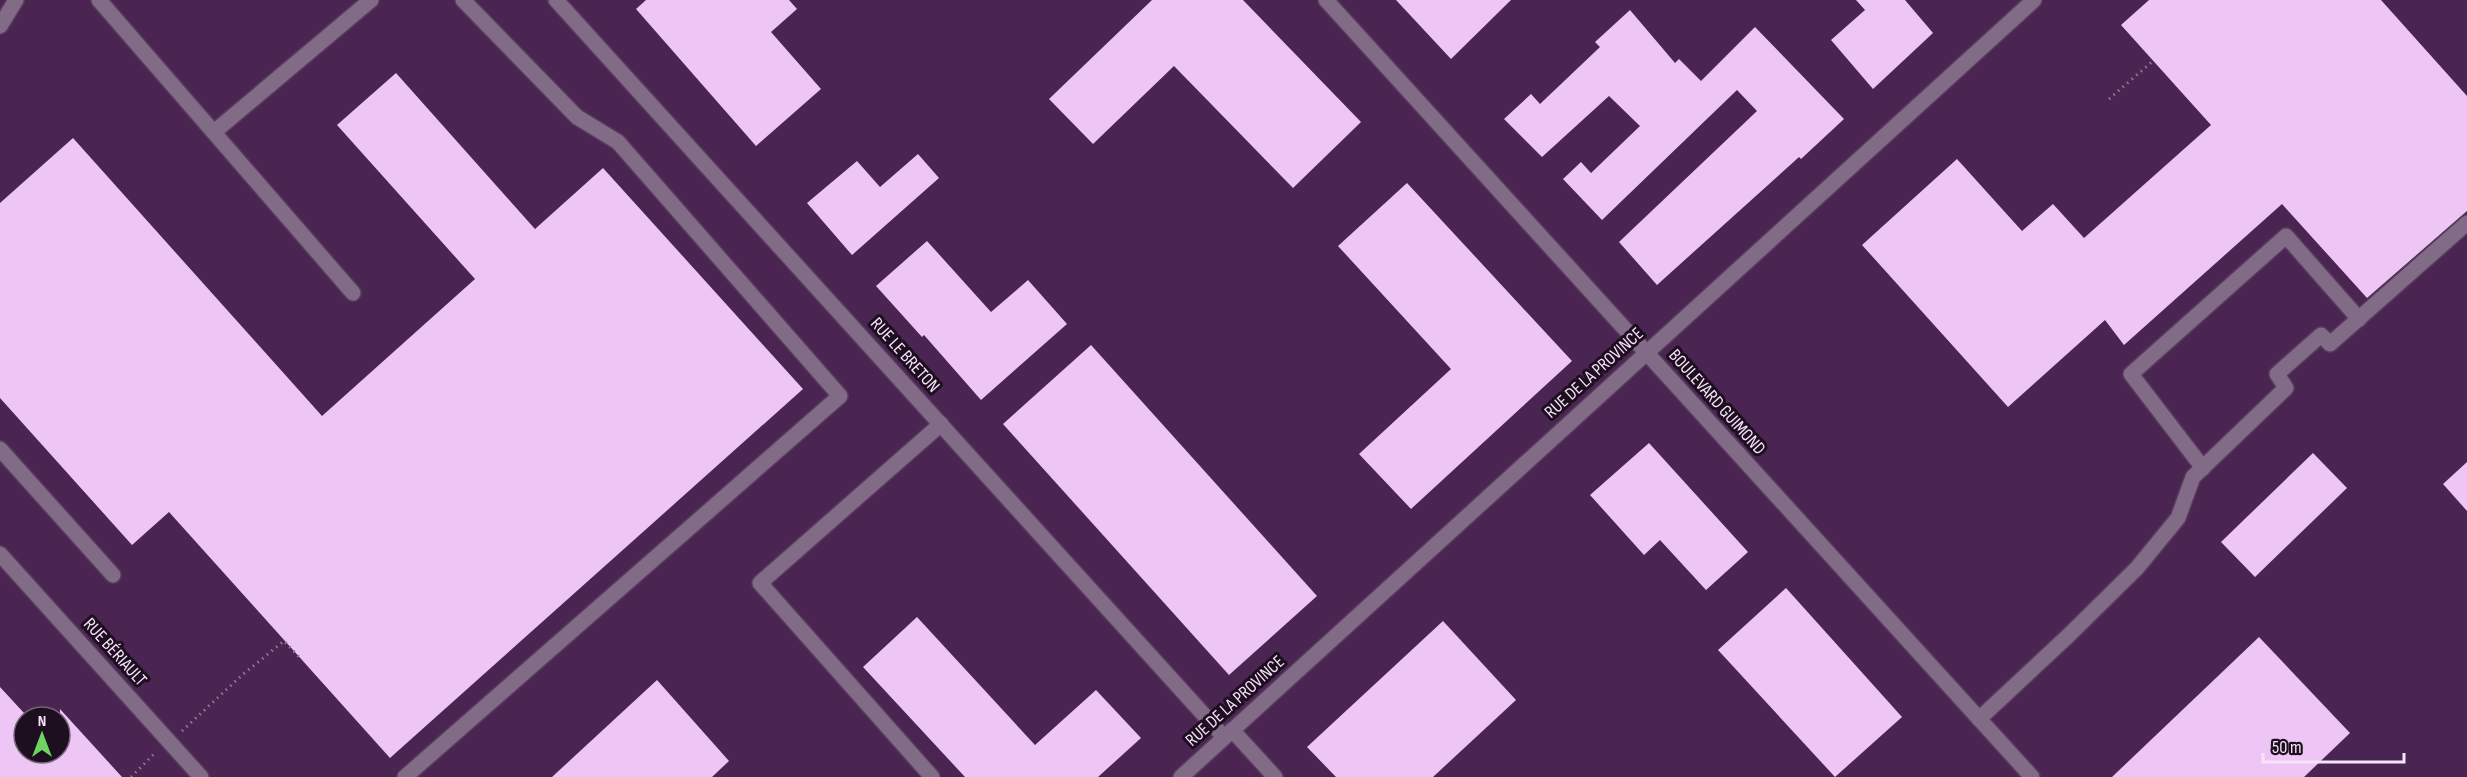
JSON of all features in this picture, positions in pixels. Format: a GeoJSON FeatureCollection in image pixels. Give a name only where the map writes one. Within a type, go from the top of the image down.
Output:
{"type":"FeatureCollection","features":[{"type":"Feature","properties":{"kind":"street"},"geometry":{"type":"LineString","coordinates":[[0,26],[16,0]]}},
{"type":"Feature","properties":{"kind":"street"},"geometry":{"type":"LineString","coordinates":[[99,0],[352,293]]}},
{"type":"Feature","properties":{"kind":"street"},"geometry":{"type":"LineString","coordinates":[[214,132],[371,0]]}},
{"type":"Feature","properties":{"kind":"street"},"geometry":{"type":"LineString","coordinates":[[405,777],[840,396],[618,141],[577,117],[463,0]]}},
{"type":"Feature","properties":{"kind":"street","name":"RUE LE BRETON"},"geometry":{"type":"LineString","coordinates":[[556,0],[941,424],[1228,734],[1275,777]]}},
{"type":"Feature","properties":{"kind":"street","name":"BOULEVARD GUIMOND"},"geometry":{"type":"LineString","coordinates":[[1326,0],[2032,777]]}},
{"type":"Feature","properties":{"kind":"street","name":"RUE DE LA PROVINCE"},"geometry":{"type":"LineString","coordinates":[[1181,777],[2034,0]]}},
{"type":"Feature","properties":{"kind":"street"},"geometry":{"type":"LineString","coordinates":[[1979,719],[2138,568],[2178,518],[2193,477],[2286,388],[2277,374],[2321,335],[2330,344],[2467,223]]}},
{"type":"Feature","properties":{"kind":"street"},"geometry":{"type":"LineString","coordinates":[[2203,468],[2131,374],[2286,236],[2359,319]]}},
{"type":"Feature","properties":{"kind":"street"},"geometry":{"type":"LineString","coordinates":[[932,777],[760,583],[941,424]]}},
{"type":"Feature","properties":{"kind":"street"},"geometry":{"type":"LineString","coordinates":[[0,449],[113,575]]}},
{"type":"Feature","properties":{"kind":"street","name":"RUE BÉRIAULT"},"geometry":{"type":"LineString","coordinates":[[0,554],[201,777]]}},
{"type":"Feature","properties":{"kind":"path"},"geometry":{"type":"LineString","coordinates":[[2109,99],[2153,61]]}},
{"type":"Feature","properties":{"kind":"path"},"geometry":{"type":"LineString","coordinates":[[179,734],[241,676],[284,641],[301,659]]}},
{"type":"Feature","properties":{"kind":"path"},"geometry":{"type":"LineString","coordinates":[[131,777],[155,753]]}},
{"type":"Feature","properties":{"kind":"shaded area"},"geometry":{"type":"Polygon","coordinates":[[[0,0],[2467,0],[2467,777],[0,777],[0,0]]]}},
{"type":"Feature","properties":{"kind":"building"},"geometry":{"type":"Polygon","coordinates":[[[646,0],[789,0],[797,9],[771,32],[821,89],[756,146],[636,9],[646,0]]]}},
{"type":"Feature","properties":{"kind":"building"},"geometry":{"type":"Polygon","coordinates":[[[1152,0],[1243,0],[1361,122],[1293,188],[1174,66],[1093,144],[1049,99],[1152,0]]]}},
{"type":"Feature","properties":{"kind":"building"},"geometry":{"type":"Polygon","coordinates":[[[1396,0],[1511,0],[1451,59],[1396,0]]]}},
{"type":"Feature","properties":{"kind":"building"},"geometry":{"type":"Polygon","coordinates":[[[1856,0],[1905,0],[1933,33],[1873,89],[1831,40],[1865,10],[1856,0]]]}},
{"type":"Feature","properties":{"kind":"building"},"geometry":{"type":"Polygon","coordinates":[[[2149,0],[2381,0],[2467,96],[2467,211],[2367,298],[2282,204],[2124,345],[2105,320],[2008,407],[1862,245],[1957,159],[2022,231],[2053,204],[2084,238],[2211,125],[2121,25],[2149,0]]]}},
{"type":"Feature","properties":{"kind":"building"},"geometry":{"type":"Polygon","coordinates":[[[1630,10],[1675,63],[1679,59],[1701,81],[1755,27],[1844,119],[1657,285],[1619,242],[1757,111],[1737,90],[1602,220],[1563,179],[1581,162],[1591,173],[1640,126],[1609,96],[1542,157],[1504,119],[1531,94],[1540,104],[1600,47],[1595,42],[1630,10]]]}},
{"type":"Feature","properties":{"kind":"building"},"geometry":{"type":"Polygon","coordinates":[[[396,73],[535,229],[603,168],[803,389],[390,758],[169,512],[132,545],[0,398],[0,203],[73,138],[322,416],[475,279],[337,125],[396,73]]]}},
{"type":"Feature","properties":{"kind":"building"},"geometry":{"type":"Polygon","coordinates":[[[918,154],[939,178],[852,255],[807,203],[857,161],[880,187],[918,154]]]}},
{"type":"Feature","properties":{"kind":"building"},"geometry":{"type":"Polygon","coordinates":[[[1407,183],[1572,361],[1411,509],[1359,454],[1451,369],[1338,246],[1407,183]]]}},
{"type":"Feature","properties":{"kind":"building"},"geometry":{"type":"Polygon","coordinates":[[[927,241],[991,312],[1028,280],[1067,324],[981,400],[924,335],[922,337],[876,286],[927,241]]]}},
{"type":"Feature","properties":{"kind":"building"},"geometry":{"type":"Polygon","coordinates":[[[1091,345],[1317,596],[1229,675],[1003,424],[1091,345]]]}},
{"type":"Feature","properties":{"kind":"building"},"geometry":{"type":"Polygon","coordinates":[[[1649,443],[1748,552],[1706,590],[1660,540],[1644,555],[1590,495],[1649,443]]]}},
{"type":"Feature","properties":{"kind":"building"},"geometry":{"type":"Polygon","coordinates":[[[2313,453],[2347,488],[2255,577],[2221,542],[2313,453]]]}},
{"type":"Feature","properties":{"kind":"building"},"geometry":{"type":"Polygon","coordinates":[[[2467,462],[2467,511],[2443,484],[2467,462]]]}},
{"type":"Feature","properties":{"kind":"building"},"geometry":{"type":"Polygon","coordinates":[[[1786,588],[1902,717],[1835,777],[1718,650],[1786,588]]]}},
{"type":"Feature","properties":{"kind":"building"},"geometry":{"type":"Polygon","coordinates":[[[917,617],[1035,745],[1096,690],[1141,738],[1098,777],[965,777],[863,667],[917,617]]]}},
{"type":"Feature","properties":{"kind":"building"},"geometry":{"type":"Polygon","coordinates":[[[1443,621],[1516,700],[1433,777],[1336,777],[1307,747],[1443,621]]]}},
{"type":"Feature","properties":{"kind":"building"},"geometry":{"type":"Polygon","coordinates":[[[2259,637],[2350,733],[2304,777],[2112,777],[2259,637]]]}},
{"type":"Feature","properties":{"kind":"building"},"geometry":{"type":"Polygon","coordinates":[[[657,680],[729,761],[712,777],[552,777],[657,680]]]}},
{"type":"Feature","properties":{"kind":"building"},"geometry":{"type":"Polygon","coordinates":[[[0,687],[17,705],[12,705],[12,765],[72,765],[72,722],[122,777],[0,777],[0,687]]]}}]}
